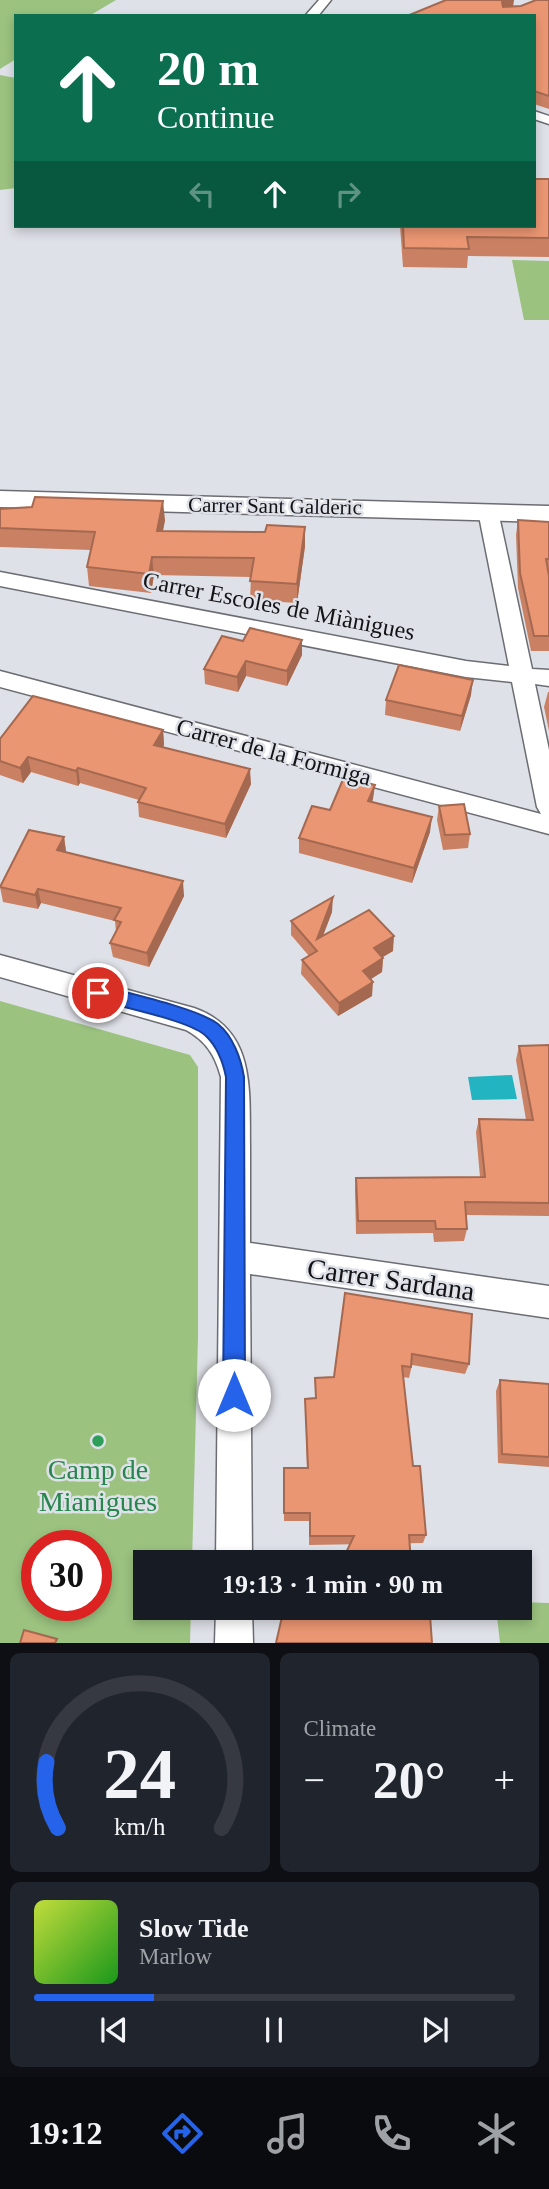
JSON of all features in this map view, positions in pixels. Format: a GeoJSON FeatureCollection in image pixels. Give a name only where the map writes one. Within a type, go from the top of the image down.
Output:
{"type":"FeatureCollection","features":[{"type":"Feature","properties":{"kind":"street"},"geometry":{"type":"LineString","coordinates":[[313,14],[325,0]]}},
{"type":"Feature","properties":{"kind":"street","name":"Carrer Sant Galderic"},"geometry":{"type":"LineString","coordinates":[[0,499],[549,514]]}},
{"type":"Feature","properties":{"kind":"street"},"geometry":{"type":"LineString","coordinates":[[488,511],[549,807]]}},
{"type":"Feature","properties":{"kind":"street"},"geometry":{"type":"LineString","coordinates":[[0,601],[5,580]]}},
{"type":"Feature","properties":{"kind":"street","name":"Carrer Escoles de Miànigues"},"geometry":{"type":"LineString","coordinates":[[5,580],[453,666],[549,678]]}},
{"type":"Feature","properties":{"kind":"street","name":"Carrer de la Formiga"},"geometry":{"type":"LineString","coordinates":[[0,679],[549,825]]}},
{"type":"Feature","properties":{"kind":"street"},"geometry":{"type":"LineString","coordinates":[[0,966],[171,1013],[212,1030],[231,1058],[235,1077],[234,1550]]}},
{"type":"Feature","properties":{"kind":"street","name":"Carrer Sardana"},"geometry":{"type":"LineString","coordinates":[[233,1256],[549,1302]]}},
{"type":"Feature","properties":{"kind":"street"},"geometry":{"type":"LineString","coordinates":[[234,1620],[234,1643]]}},
{"type":"Feature","properties":{"kind":"green space"},"geometry":{"type":"Polygon","coordinates":[[[0,0],[116,0],[92,14],[14,14],[14,60],[0,69],[0,0]]]}},
{"type":"Feature","properties":{"kind":"green space"},"geometry":{"type":"Polygon","coordinates":[[[0,75],[14,78],[14,188],[0,190],[0,75]]]}},
{"type":"Feature","properties":{"kind":"green space"},"geometry":{"type":"Polygon","coordinates":[[[512,260],[549,261],[549,320],[524,320],[512,260]]]}},
{"type":"Feature","properties":{"kind":"green space"},"geometry":{"type":"Polygon","coordinates":[[[0,1001],[190,1055],[198,1067],[198,1337],[192,1550],[133,1550],[133,1620],[191,1620],[190,1643],[0,1643],[0,1001]]]}},
{"type":"Feature","properties":{"kind":"green space"},"geometry":{"type":"Polygon","coordinates":[[[532,1602],[549,1603],[549,1643],[500,1643],[497,1620],[532,1620],[532,1602]]]}},
{"type":"Feature","properties":{"kind":"water"},"geometry":{"type":"Polygon","coordinates":[[[512,1075],[517,1099],[472,1100],[468,1077],[512,1075]]]}},
{"type":"Feature","properties":{"kind":"building"},"geometry":{"type":"Polygon","coordinates":[[[446,0],[506,0],[502,2],[503,7],[549,0],[549,96],[536,92],[536,14],[412,14],[446,0]]]}},
{"type":"Feature","properties":{"kind":"building"},"geometry":{"type":"Polygon","coordinates":[[[536,179],[549,179],[549,238],[467,237],[469,249],[404,248],[403,228],[536,228],[536,179]]]}},
{"type":"Feature","properties":{"kind":"building"},"geometry":{"type":"Polygon","coordinates":[[[35,497],[163,501],[157,531],[265,532],[267,525],[305,527],[297,584],[250,581],[254,558],[152,557],[149,574],[87,567],[95,532],[0,528],[0,509],[32,507],[35,497]]]}},
{"type":"Feature","properties":{"kind":"building"},"geometry":{"type":"Polygon","coordinates":[[[518,520],[549,522],[549,559],[546,559],[549,576],[549,636],[534,636],[520,573],[518,520]]]}},
{"type":"Feature","properties":{"kind":"building"},"geometry":{"type":"Polygon","coordinates":[[[250,628],[302,640],[287,671],[246,661],[237,677],[204,669],[222,636],[243,641],[250,628]]]}},
{"type":"Feature","properties":{"kind":"building"},"geometry":{"type":"Polygon","coordinates":[[[399,665],[473,680],[462,716],[386,700],[399,665]]]}},
{"type":"Feature","properties":{"kind":"building"},"geometry":{"type":"Polygon","coordinates":[[[33,696],[163,730],[154,745],[250,769],[225,824],[138,802],[146,788],[78,768],[76,771],[28,757],[20,768],[0,761],[0,739],[33,696]]]}},
{"type":"Feature","properties":{"kind":"building"},"geometry":{"type":"Polygon","coordinates":[[[344,777],[375,785],[368,801],[432,817],[414,868],[299,838],[312,806],[330,810],[344,777]]]}},
{"type":"Feature","properties":{"kind":"building"},"geometry":{"type":"Polygon","coordinates":[[[464,804],[470,834],[445,835],[439,806],[464,804]]]}},
{"type":"Feature","properties":{"kind":"building"},"geometry":{"type":"Polygon","coordinates":[[[29,830],[64,837],[57,850],[183,881],[147,953],[110,943],[121,922],[114,920],[121,908],[38,889],[35,895],[0,887],[29,830]]]}},
{"type":"Feature","properties":{"kind":"building"},"geometry":{"type":"Polygon","coordinates":[[[333,897],[317,939],[369,910],[394,936],[374,948],[383,958],[363,971],[373,982],[339,1003],[302,960],[317,951],[291,921],[333,897]]]}},
{"type":"Feature","properties":{"kind":"building"},"geometry":{"type":"Polygon","coordinates":[[[549,1045],[549,1203],[465,1202],[467,1229],[436,1229],[435,1221],[358,1221],[356,1178],[485,1177],[479,1119],[533,1120],[519,1046],[549,1045]]]}},
{"type":"Feature","properties":{"kind":"building"},"geometry":{"type":"Polygon","coordinates":[[[345,1293],[472,1314],[469,1364],[412,1354],[411,1367],[402,1366],[413,1466],[420,1466],[426,1535],[409,1535],[410,1550],[347,1550],[354,1536],[310,1536],[310,1513],[284,1513],[284,1468],[308,1468],[305,1399],[316,1398],[315,1378],[334,1377],[345,1293]]]}},
{"type":"Feature","properties":{"kind":"building"},"geometry":{"type":"Polygon","coordinates":[[[500,1380],[549,1384],[549,1457],[502,1454],[500,1380]]]}},
{"type":"Feature","properties":{"kind":"building"},"geometry":{"type":"Polygon","coordinates":[[[281,1620],[430,1620],[432,1643],[276,1643],[281,1620]]]}},
{"type":"Feature","properties":{"kind":"building"},"geometry":{"type":"Polygon","coordinates":[[[24,1630],[57,1639],[55,1643],[20,1643],[24,1630]]]}},
{"type":"Feature","properties":{"kind":"place","name":"Camp de Mianigues"},"geometry":{"type":"Point","coordinates":[98,1441]}},
{"type":"Feature","properties":{"kind":"route"},"geometry":{"type":"LineString","coordinates":[[98,993],[194,1020],[212,1030],[223,1042],[231,1058],[235,1077],[234,1395]]}}]}
